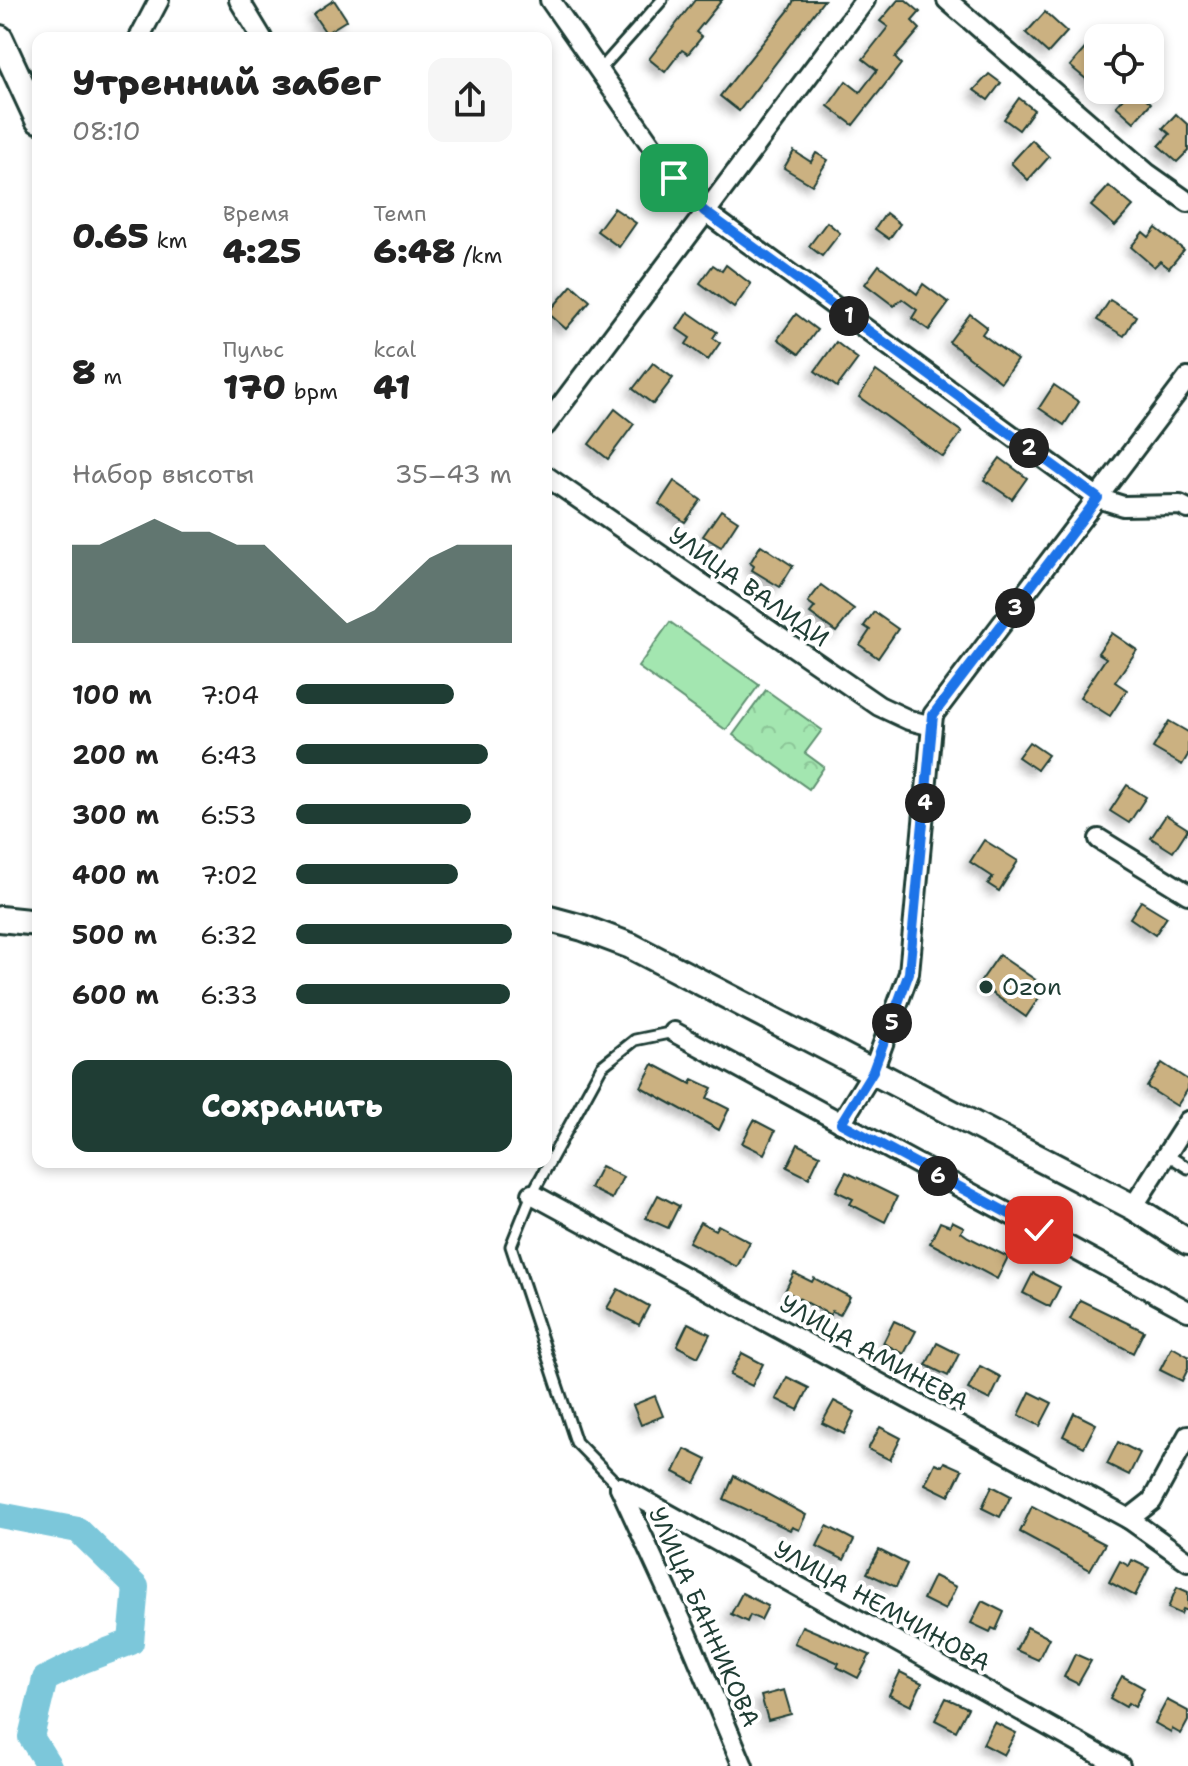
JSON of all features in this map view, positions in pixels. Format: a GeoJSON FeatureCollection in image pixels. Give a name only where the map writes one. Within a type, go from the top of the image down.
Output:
{"type":"FeatureCollection","features":[{"type":"Feature","properties":{"kind":"main road"},"geometry":{"type":"LineString","coordinates":[[0,38],[32,107]]}},
{"type":"Feature","properties":{"kind":"main road"},"geometry":{"type":"LineString","coordinates":[[552,918],[631,946],[1133,1207],[1188,1242]]}},
{"type":"Feature","properties":{"kind":"main road"},"geometry":{"type":"LineString","coordinates":[[0,919],[32,922]]}},
{"type":"Feature","properties":{"kind":"street"},"geometry":{"type":"LineString","coordinates":[[142,32],[159,0]]}},
{"type":"Feature","properties":{"kind":"street"},"geometry":{"type":"LineString","coordinates":[[239,0],[258,32]]}},
{"type":"Feature","properties":{"kind":"street"},"geometry":{"type":"LineString","coordinates":[[550,0],[674,178],[704,211],[1098,498],[1123,506],[1180,505],[1188,509]]}},
{"type":"Feature","properties":{"kind":"street"},"geometry":{"type":"LineString","coordinates":[[552,417],[865,0]]}},
{"type":"Feature","properties":{"kind":"street"},"geometry":{"type":"LineString","coordinates":[[947,0],[1147,173],[1188,202]]}},
{"type":"Feature","properties":{"kind":"street"},"geometry":{"type":"LineString","coordinates":[[841,1123],[873,1071],[909,973],[933,715],[1188,378]]}},
{"type":"Feature","properties":{"kind":"street","name":"УЛИЦА ВАЛИДИ"},"geometry":{"type":"LineString","coordinates":[[552,480],[879,706],[909,720],[932,726]]}},
{"type":"Feature","properties":{"kind":"street"},"geometry":{"type":"LineString","coordinates":[[1099,839],[1188,894]]}},
{"type":"Feature","properties":{"kind":"street"},"geometry":{"type":"LineString","coordinates":[[674,1032],[1188,1311]]}},
{"type":"Feature","properties":{"kind":"street"},"geometry":{"type":"LineString","coordinates":[[1133,1207],[1188,1121]]}},
{"type":"Feature","properties":{"kind":"street","name":"УЛИЦА АМИНЕВА"},"geometry":{"type":"LineString","coordinates":[[532,1194],[1129,1519],[1188,1561]]}},
{"type":"Feature","properties":{"kind":"street"},"geometry":{"type":"LineString","coordinates":[[1129,1519],[1152,1501],[1188,1435]]}},
{"type":"Feature","properties":{"kind":"street","name":"УЛИЦА БАННИКОВА"},"geometry":{"type":"LineString","coordinates":[[620,1487],[687,1633],[743,1766]]}},
{"type":"Feature","properties":{"kind":"street","name":"УЛИЦА НЕМЧИНОВА"},"geometry":{"type":"LineString","coordinates":[[620,1487],[1120,1766]]}},
{"type":"Feature","properties":{"kind":"lane"},"geometry":{"type":"LineString","coordinates":[[599,71],[662,0]]}},
{"type":"Feature","properties":{"kind":"lane"},"geometry":{"type":"LineString","coordinates":[[552,1157],[602,1066],[635,1040],[674,1032]]}},
{"type":"Feature","properties":{"kind":"lane"},"geometry":{"type":"LineString","coordinates":[[1166,1154],[1188,1168]]}},
{"type":"Feature","properties":{"kind":"lane"},"geometry":{"type":"LineString","coordinates":[[546,1168],[511,1246],[576,1442],[620,1487]]}},
{"type":"Feature","properties":{"kind":"green space"},"geometry":{"type":"Polygon","coordinates":[[[670,622],[759,685],[726,730],[638,667],[670,622]]]}},
{"type":"Feature","properties":{"kind":"green space"},"geometry":{"type":"Polygon","coordinates":[[[766,690],[822,730],[805,753],[824,767],[809,789],[733,735],[766,690]]]}},
{"type":"Feature","properties":{"kind":"building"},"geometry":{"type":"Polygon","coordinates":[[[334,0],[347,20],[325,32],[313,14],[334,0]]]}},
{"type":"Feature","properties":{"kind":"building"},"geometry":{"type":"Polygon","coordinates":[[[695,0],[722,0],[696,32],[702,37],[688,54],[682,50],[665,72],[649,59],[695,0]]]}},
{"type":"Feature","properties":{"kind":"building"},"geometry":{"type":"Polygon","coordinates":[[[794,0],[824,0],[739,111],[720,96],[794,0]]]}},
{"type":"Feature","properties":{"kind":"building"},"geometry":{"type":"Polygon","coordinates":[[[898,0],[906,0],[920,12],[912,21],[920,29],[895,58],[901,64],[853,125],[828,106],[846,81],[860,92],[877,70],[863,59],[888,27],[880,21],[898,0]]]}},
{"type":"Feature","properties":{"kind":"building"},"geometry":{"type":"Polygon","coordinates":[[[1045,12],[1067,32],[1048,53],[1026,33],[1045,12]]]}},
{"type":"Feature","properties":{"kind":"building"},"geometry":{"type":"Polygon","coordinates":[[[1084,50],[1084,77],[1070,66],[1084,50]]]}},
{"type":"Feature","properties":{"kind":"building"},"geometry":{"type":"Polygon","coordinates":[[[989,74],[1001,83],[988,100],[974,90],[989,74]]]}},
{"type":"Feature","properties":{"kind":"building"},"geometry":{"type":"Polygon","coordinates":[[[1019,98],[1034,110],[1019,130],[1004,119],[1019,98]]]}},
{"type":"Feature","properties":{"kind":"building"},"geometry":{"type":"Polygon","coordinates":[[[1118,104],[1150,104],[1134,122],[1116,106],[1118,104]]]}},
{"type":"Feature","properties":{"kind":"building"},"geometry":{"type":"Polygon","coordinates":[[[1176,114],[1188,125],[1188,151],[1177,162],[1159,146],[1170,134],[1163,128],[1176,114]]]}},
{"type":"Feature","properties":{"kind":"building"},"geometry":{"type":"Polygon","coordinates":[[[1032,140],[1049,157],[1028,180],[1011,163],[1032,140]]]}},
{"type":"Feature","properties":{"kind":"building"},"geometry":{"type":"Polygon","coordinates":[[[794,151],[811,162],[816,153],[828,160],[812,185],[784,168],[794,151]]]}},
{"type":"Feature","properties":{"kind":"building"},"geometry":{"type":"Polygon","coordinates":[[[1109,186],[1133,206],[1115,226],[1091,206],[1109,186]]]}},
{"type":"Feature","properties":{"kind":"building"},"geometry":{"type":"Polygon","coordinates":[[[614,208],[636,223],[619,247],[597,231],[614,208]]]}},
{"type":"Feature","properties":{"kind":"building"},"geometry":{"type":"Polygon","coordinates":[[[886,213],[900,224],[889,239],[875,229],[886,213]]]}},
{"type":"Feature","properties":{"kind":"building"},"geometry":{"type":"Polygon","coordinates":[[[827,222],[840,233],[822,256],[809,246],[827,222]]]}},
{"type":"Feature","properties":{"kind":"building"},"geometry":{"type":"Polygon","coordinates":[[[1156,228],[1184,250],[1169,268],[1160,261],[1154,267],[1131,247],[1143,232],[1149,237],[1156,228]]]}},
{"type":"Feature","properties":{"kind":"building"},"geometry":{"type":"Polygon","coordinates":[[[713,265],[722,271],[726,265],[751,284],[734,308],[700,283],[713,265]]]}},
{"type":"Feature","properties":{"kind":"building"},"geometry":{"type":"Polygon","coordinates":[[[879,265],[917,294],[923,284],[949,303],[929,330],[912,318],[917,310],[902,299],[894,306],[865,284],[879,265]]]}},
{"type":"Feature","properties":{"kind":"building"},"geometry":{"type":"Polygon","coordinates":[[[572,285],[590,301],[566,329],[552,317],[552,308],[572,285]]]}},
{"type":"Feature","properties":{"kind":"building"},"geometry":{"type":"Polygon","coordinates":[[[1110,300],[1136,316],[1124,336],[1097,320],[1110,300]]]}},
{"type":"Feature","properties":{"kind":"building"},"geometry":{"type":"Polygon","coordinates":[[[688,312],[717,332],[713,338],[720,343],[708,360],[686,344],[690,338],[677,329],[688,312]]]}},
{"type":"Feature","properties":{"kind":"building"},"geometry":{"type":"Polygon","coordinates":[[[796,314],[817,330],[799,354],[778,339],[796,314]]]}},
{"type":"Feature","properties":{"kind":"building"},"geometry":{"type":"Polygon","coordinates":[[[970,314],[987,327],[982,334],[1017,360],[1001,382],[949,342],[970,314]]]}},
{"type":"Feature","properties":{"kind":"building"},"geometry":{"type":"Polygon","coordinates":[[[836,342],[858,359],[837,387],[815,371],[836,342]]]}},
{"type":"Feature","properties":{"kind":"building"},"geometry":{"type":"Polygon","coordinates":[[[653,363],[673,378],[653,404],[633,389],[653,363]]]}},
{"type":"Feature","properties":{"kind":"building"},"geometry":{"type":"Polygon","coordinates":[[[876,371],[962,432],[943,457],[859,397],[876,371]]]}},
{"type":"Feature","properties":{"kind":"building"},"geometry":{"type":"Polygon","coordinates":[[[1054,385],[1079,402],[1064,425],[1039,408],[1054,385]]]}},
{"type":"Feature","properties":{"kind":"building"},"geometry":{"type":"Polygon","coordinates":[[[615,409],[634,424],[608,459],[589,444],[615,409]]]}},
{"type":"Feature","properties":{"kind":"building"},"geometry":{"type":"Polygon","coordinates":[[[1000,458],[1027,478],[1012,499],[984,480],[1000,458]]]}},
{"type":"Feature","properties":{"kind":"building"},"geometry":{"type":"Polygon","coordinates":[[[674,481],[701,500],[685,522],[659,504],[674,481]]]}},
{"type":"Feature","properties":{"kind":"building"},"geometry":{"type":"Polygon","coordinates":[[[721,510],[738,521],[721,547],[703,536],[721,510]]]}},
{"type":"Feature","properties":{"kind":"building"},"geometry":{"type":"Polygon","coordinates":[[[761,545],[793,566],[780,587],[752,570],[754,566],[750,563],[761,545]]]}},
{"type":"Feature","properties":{"kind":"building"},"geometry":{"type":"Polygon","coordinates":[[[821,585],[854,609],[836,632],[810,613],[815,607],[808,602],[821,585]]]}},
{"type":"Feature","properties":{"kind":"building"},"geometry":{"type":"Polygon","coordinates":[[[874,612],[898,629],[878,658],[860,645],[870,630],[864,626],[874,612]]]}},
{"type":"Feature","properties":{"kind":"building"},"geometry":{"type":"Polygon","coordinates":[[[1112,633],[1137,650],[1115,682],[1127,690],[1110,716],[1080,697],[1106,658],[1098,653],[1112,633]]]}},
{"type":"Feature","properties":{"kind":"building"},"geometry":{"type":"Polygon","coordinates":[[[1169,721],[1188,732],[1188,755],[1182,765],[1153,748],[1169,721]]]}},
{"type":"Feature","properties":{"kind":"building"},"geometry":{"type":"Polygon","coordinates":[[[1029,742],[1048,755],[1037,770],[1018,757],[1029,742]]]}},
{"type":"Feature","properties":{"kind":"building"},"geometry":{"type":"Polygon","coordinates":[[[1127,785],[1146,797],[1129,823],[1110,811],[1127,785]]]}},
{"type":"Feature","properties":{"kind":"building"},"geometry":{"type":"Polygon","coordinates":[[[1166,815],[1188,829],[1173,852],[1151,838],[1166,815]]]}},
{"type":"Feature","properties":{"kind":"building"},"geometry":{"type":"Polygon","coordinates":[[[984,840],[1018,861],[999,891],[988,884],[993,877],[970,862],[984,840]]]}},
{"type":"Feature","properties":{"kind":"building"},"geometry":{"type":"Polygon","coordinates":[[[1141,901],[1167,917],[1155,935],[1130,918],[1141,901]]]}},
{"type":"Feature","properties":{"kind":"building"},"geometry":{"type":"Polygon","coordinates":[[[999,955],[1046,987],[1026,1017],[979,984],[999,955]]]}},
{"type":"Feature","properties":{"kind":"building"},"geometry":{"type":"Polygon","coordinates":[[[1162,1063],[1188,1080],[1188,1089],[1177,1106],[1147,1087],[1162,1063]]]}},
{"type":"Feature","properties":{"kind":"building"},"geometry":{"type":"Polygon","coordinates":[[[653,1064],[691,1084],[693,1079],[712,1088],[707,1098],[729,1109],[719,1130],[641,1087],[653,1064]]]}},
{"type":"Feature","properties":{"kind":"building"},"geometry":{"type":"Polygon","coordinates":[[[754,1120],[775,1131],[764,1154],[742,1143],[754,1120]]]}},
{"type":"Feature","properties":{"kind":"building"},"geometry":{"type":"Polygon","coordinates":[[[798,1144],[820,1155],[809,1178],[787,1167],[798,1144]]]}},
{"type":"Feature","properties":{"kind":"building"},"geometry":{"type":"Polygon","coordinates":[[[601,1166],[623,1177],[612,1199],[590,1188],[601,1166]]]}},
{"type":"Feature","properties":{"kind":"building"},"geometry":{"type":"Polygon","coordinates":[[[846,1172],[897,1197],[885,1222],[850,1204],[853,1199],[836,1191],[846,1172]]]}},
{"type":"Feature","properties":{"kind":"building"},"geometry":{"type":"Polygon","coordinates":[[[658,1195],[679,1206],[668,1228],[646,1218],[658,1195]]]}},
{"type":"Feature","properties":{"kind":"building"},"geometry":{"type":"Polygon","coordinates":[[[952,1221],[964,1227],[961,1232],[968,1237],[1008,1257],[997,1279],[930,1243],[940,1222],[950,1226],[952,1221]]]}},
{"type":"Feature","properties":{"kind":"building"},"geometry":{"type":"Polygon","coordinates":[[[700,1222],[715,1230],[718,1225],[750,1242],[737,1267],[689,1242],[700,1222]]]}},
{"type":"Feature","properties":{"kind":"building"},"geometry":{"type":"Polygon","coordinates":[[[794,1273],[812,1282],[814,1278],[850,1297],[840,1315],[832,1311],[830,1315],[785,1291],[794,1273]]]}},
{"type":"Feature","properties":{"kind":"building"},"geometry":{"type":"Polygon","coordinates":[[[1033,1273],[1060,1287],[1050,1307],[1023,1293],[1033,1273]]]}},
{"type":"Feature","properties":{"kind":"building"},"geometry":{"type":"Polygon","coordinates":[[[618,1289],[649,1306],[639,1325],[607,1308],[618,1289]]]}},
{"type":"Feature","properties":{"kind":"building"},"geometry":{"type":"Polygon","coordinates":[[[1080,1300],[1144,1331],[1133,1353],[1070,1319],[1080,1300]]]}},
{"type":"Feature","properties":{"kind":"building"},"geometry":{"type":"Polygon","coordinates":[[[894,1321],[916,1331],[904,1354],[883,1343],[894,1321]]]}},
{"type":"Feature","properties":{"kind":"building"},"geometry":{"type":"Polygon","coordinates":[[[688,1323],[710,1334],[698,1357],[677,1346],[688,1323]]]}},
{"type":"Feature","properties":{"kind":"building"},"geometry":{"type":"Polygon","coordinates":[[[937,1343],[959,1354],[948,1376],[926,1365],[937,1343]]]}},
{"type":"Feature","properties":{"kind":"building"},"geometry":{"type":"Polygon","coordinates":[[[1172,1347],[1188,1356],[1188,1369],[1182,1381],[1160,1370],[1172,1347]]]}},
{"type":"Feature","properties":{"kind":"building"},"geometry":{"type":"Polygon","coordinates":[[[742,1353],[763,1364],[752,1386],[730,1375],[742,1353]]]}},
{"type":"Feature","properties":{"kind":"building"},"geometry":{"type":"Polygon","coordinates":[[[980,1366],[1001,1377],[990,1400],[968,1389],[980,1366]]]}},
{"type":"Feature","properties":{"kind":"building"},"geometry":{"type":"Polygon","coordinates":[[[787,1377],[809,1388],[798,1410],[776,1399],[787,1377]]]}},
{"type":"Feature","properties":{"kind":"building"},"geometry":{"type":"Polygon","coordinates":[[[1030,1392],[1052,1403],[1040,1426],[1019,1415],[1030,1392]]]}},
{"type":"Feature","properties":{"kind":"building"},"geometry":{"type":"Polygon","coordinates":[[[655,1396],[663,1416],[641,1425],[633,1405],[655,1396]]]}},
{"type":"Feature","properties":{"kind":"building"},"geometry":{"type":"Polygon","coordinates":[[[834,1401],[855,1412],[844,1434],[822,1423],[834,1401]]]}},
{"type":"Feature","properties":{"kind":"building"},"geometry":{"type":"Polygon","coordinates":[[[1074,1413],[1096,1424],[1084,1447],[1063,1436],[1074,1413]]]}},
{"type":"Feature","properties":{"kind":"building"},"geometry":{"type":"Polygon","coordinates":[[[880,1427],[901,1438],[890,1460],[868,1449],[880,1427]]]}},
{"type":"Feature","properties":{"kind":"building"},"geometry":{"type":"Polygon","coordinates":[[[1118,1442],[1140,1453],[1129,1475],[1107,1464],[1118,1442]]]}},
{"type":"Feature","properties":{"kind":"building"},"geometry":{"type":"Polygon","coordinates":[[[685,1449],[707,1460],[695,1483],[674,1472],[685,1449]]]}},
{"type":"Feature","properties":{"kind":"building"},"geometry":{"type":"Polygon","coordinates":[[[944,1462],[962,1470],[949,1496],[925,1484],[935,1463],[942,1466],[944,1462]]]}},
{"type":"Feature","properties":{"kind":"building"},"geometry":{"type":"Polygon","coordinates":[[[734,1476],[806,1515],[799,1530],[792,1527],[790,1530],[724,1499],[734,1476]]]}},
{"type":"Feature","properties":{"kind":"building"},"geometry":{"type":"Polygon","coordinates":[[[992,1486],[1011,1496],[1000,1517],[982,1508],[992,1486]]]}},
{"type":"Feature","properties":{"kind":"building"},"geometry":{"type":"Polygon","coordinates":[[[1032,1506],[1105,1544],[1090,1570],[1020,1532],[1032,1506]]]}},
{"type":"Feature","properties":{"kind":"building"},"geometry":{"type":"Polygon","coordinates":[[[827,1526],[854,1540],[844,1560],[817,1546],[827,1526]]]}},
{"type":"Feature","properties":{"kind":"building"},"geometry":{"type":"Polygon","coordinates":[[[879,1550],[907,1564],[896,1587],[867,1573],[879,1550]]]}},
{"type":"Feature","properties":{"kind":"building"},"geometry":{"type":"Polygon","coordinates":[[[1132,1560],[1149,1568],[1135,1596],[1109,1582],[1120,1561],[1129,1566],[1132,1560]]]}},
{"type":"Feature","properties":{"kind":"building"},"geometry":{"type":"Polygon","coordinates":[[[934,1576],[956,1587],[945,1610],[923,1599],[934,1576]]]}},
{"type":"Feature","properties":{"kind":"building"},"geometry":{"type":"Polygon","coordinates":[[[1177,1587],[1188,1592],[1188,1611],[1183,1609],[1181,1614],[1168,1608],[1177,1587]]]}},
{"type":"Feature","properties":{"kind":"building"},"geometry":{"type":"Polygon","coordinates":[[[742,1593],[768,1606],[761,1620],[750,1615],[747,1622],[731,1614],[742,1593]]]}},
{"type":"Feature","properties":{"kind":"building"},"geometry":{"type":"Polygon","coordinates":[[[982,1601],[1004,1612],[996,1630],[992,1628],[990,1632],[971,1623],[982,1601]]]}},
{"type":"Feature","properties":{"kind":"building"},"geometry":{"type":"Polygon","coordinates":[[[802,1626],[870,1655],[858,1678],[837,1667],[839,1663],[794,1643],[802,1626]]]}},
{"type":"Feature","properties":{"kind":"building"},"geometry":{"type":"Polygon","coordinates":[[[1027,1627],[1049,1638],[1038,1660],[1016,1650],[1027,1627]]]}},
{"type":"Feature","properties":{"kind":"building"},"geometry":{"type":"Polygon","coordinates":[[[1075,1654],[1091,1661],[1078,1684],[1064,1677],[1075,1654]]]}},
{"type":"Feature","properties":{"kind":"building"},"geometry":{"type":"Polygon","coordinates":[[[900,1672],[922,1683],[911,1706],[889,1695],[900,1672]]]}},
{"type":"Feature","properties":{"kind":"building"},"geometry":{"type":"Polygon","coordinates":[[[1122,1676],[1144,1688],[1135,1707],[1128,1703],[1126,1707],[1110,1698],[1122,1676]]]}},
{"type":"Feature","properties":{"kind":"building"},"geometry":{"type":"Polygon","coordinates":[[[784,1690],[791,1714],[768,1720],[761,1696],[784,1690]]]}},
{"type":"Feature","properties":{"kind":"building"},"geometry":{"type":"Polygon","coordinates":[[[946,1698],[968,1708],[956,1731],[935,1720],[946,1698]]]}},
{"type":"Feature","properties":{"kind":"building"},"geometry":{"type":"Polygon","coordinates":[[[1167,1700],[1188,1711],[1188,1721],[1181,1734],[1155,1723],[1167,1700]]]}},
{"type":"Feature","properties":{"kind":"building"},"geometry":{"type":"Polygon","coordinates":[[[994,1722],[1016,1733],[1004,1755],[983,1744],[994,1722]]]}},
{"type":"Feature","properties":{"kind":"waterway"},"geometry":{"type":"LineString","coordinates":[[0,1515],[78,1530],[136,1587],[131,1642],[45,1679],[31,1737],[49,1766]]}},
{"type":"Feature","properties":{"kind":"place","name":"Ozon"},"geometry":{"type":"Point","coordinates":[986,987]}},
{"type":"Feature","properties":{"kind":"route"},"geometry":{"type":"LineString","coordinates":[[674,178],[704,211],[1098,498],[933,715],[909,973],[873,1071],[841,1123],[1039,1230]]}}]}
